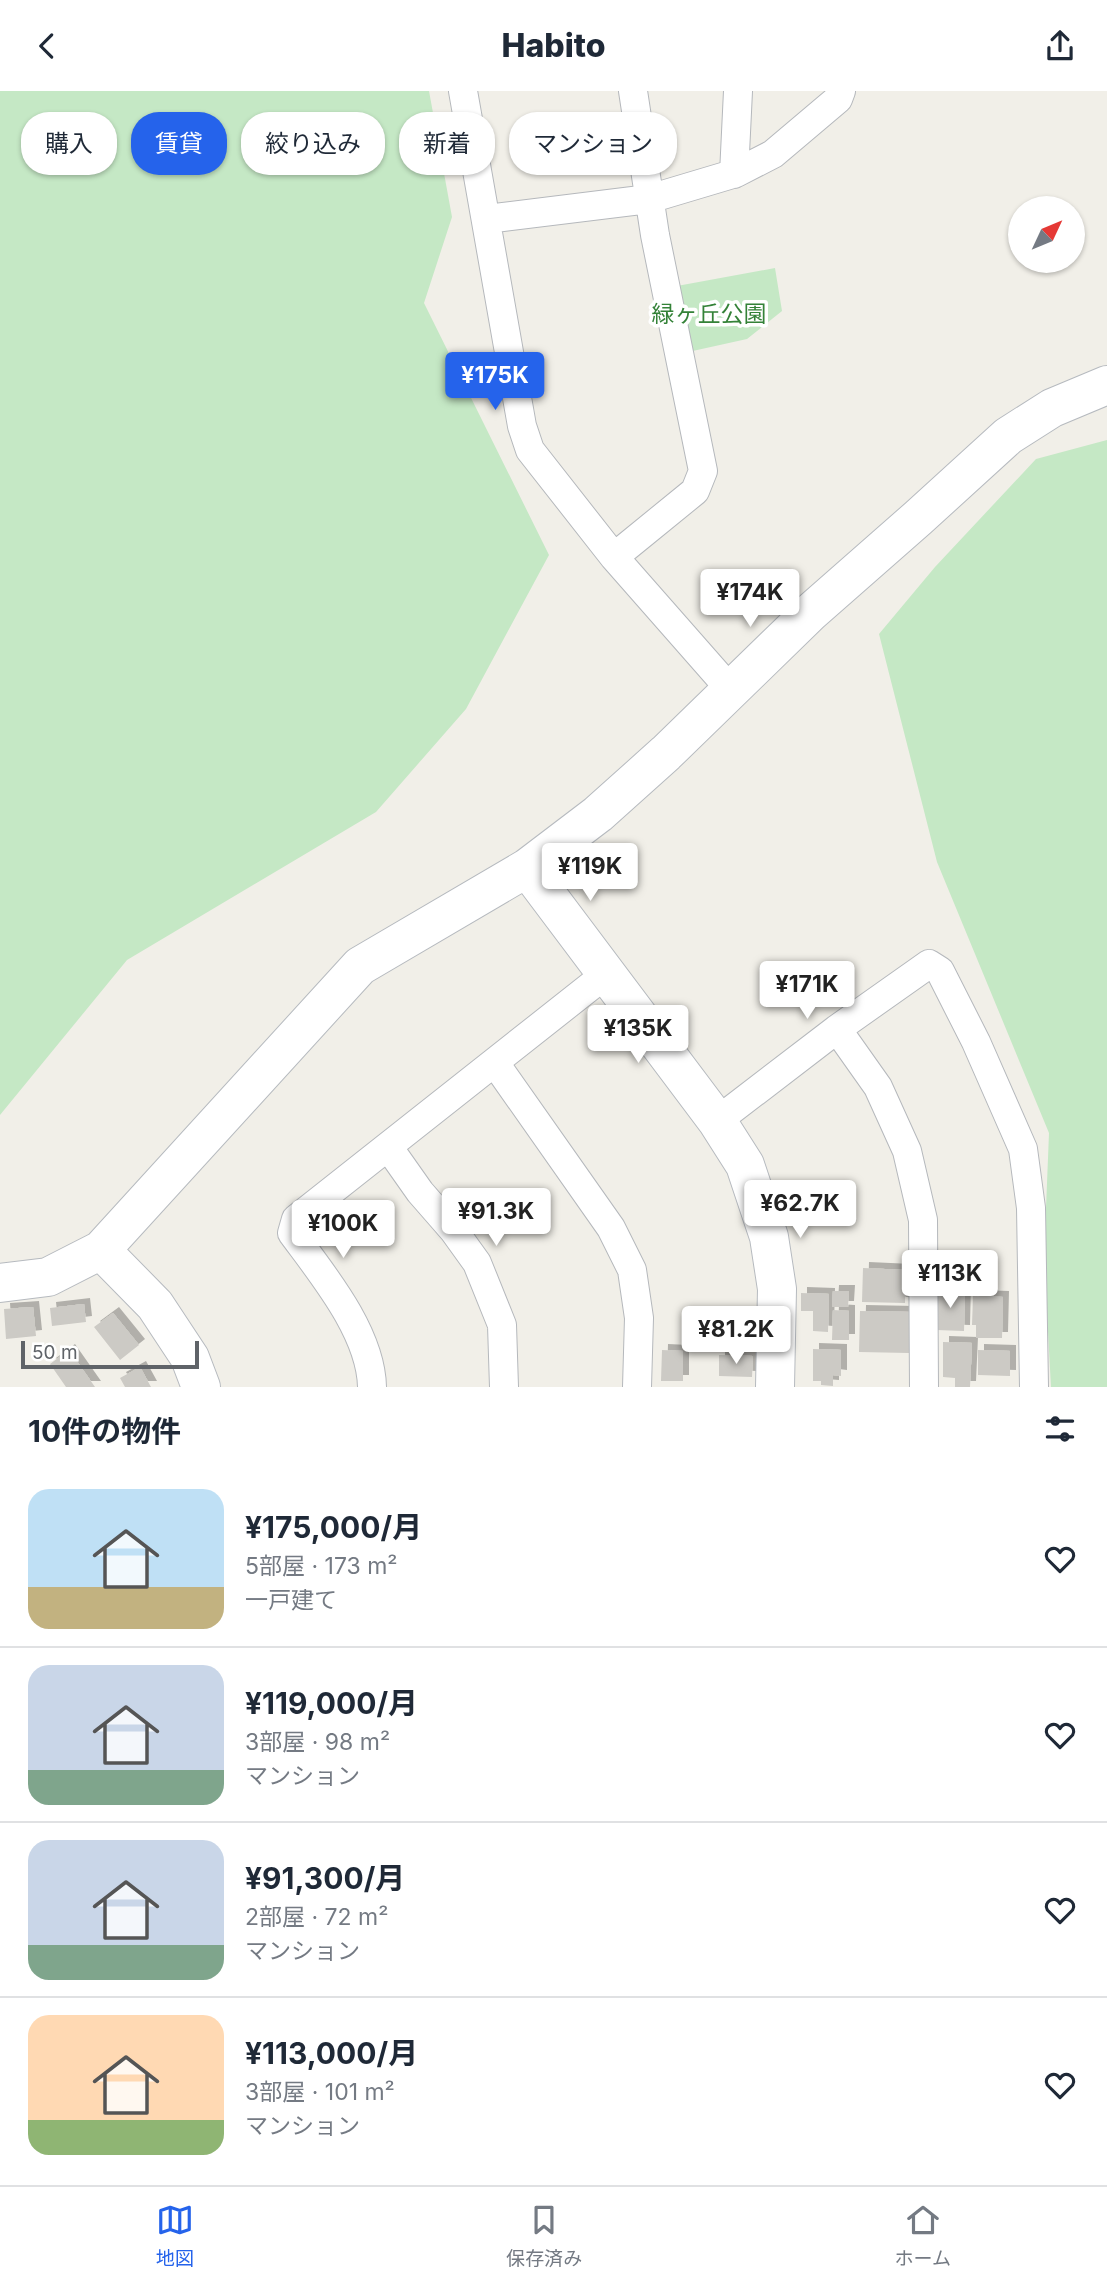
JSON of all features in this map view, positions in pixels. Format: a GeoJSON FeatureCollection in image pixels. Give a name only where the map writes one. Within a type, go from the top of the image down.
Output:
{"type":"FeatureCollection","features":[{"type":"Feature","properties":{"kind":"street"},"geometry":{"type":"LineString","coordinates":[[463,91],[523,426],[530,450],[614,557],[730,689]]}},
{"type":"Feature","properties":{"kind":"street"},"geometry":{"type":"LineString","coordinates":[[614,557],[695,491],[703,471],[649,198],[633,91]]}},
{"type":"Feature","properties":{"kind":"street"},"geometry":{"type":"LineString","coordinates":[[734,173],[738,91]]}},
{"type":"Feature","properties":{"kind":"street"},"geometry":{"type":"LineString","coordinates":[[487,219],[649,198],[734,173],[773,155],[838,99],[841,91]]}},
{"type":"Feature","properties":{"kind":"street"},"geometry":{"type":"LineString","coordinates":[[0,1283],[48,1277],[101,1250],[360,966],[527,868],[598,814],[666,753],[811,612],[1008,436],[1052,408],[1107,385]]}},
{"type":"Feature","properties":{"kind":"street"},"geometry":{"type":"LineString","coordinates":[[527,868],[717,1121],[745,1165],[769,1237],[777,1289],[775,1387]]}},
{"type":"Feature","properties":{"kind":"street"},"geometry":{"type":"LineString","coordinates":[[717,1121],[837,1029],[929,964],[940,971],[976,1042],[1023,1149],[1031,1208],[1034,1387]]}},
{"type":"Feature","properties":{"kind":"street"},"geometry":{"type":"LineString","coordinates":[[372,1387],[372,1372],[363,1340],[321,1272],[292,1233],[296,1219],[606,974]]}},
{"type":"Feature","properties":{"kind":"street"},"geometry":{"type":"LineString","coordinates":[[837,1029],[878,1087],[907,1151],[923,1220],[924,1387]]}},
{"type":"Feature","properties":{"kind":"street"},"geometry":{"type":"LineString","coordinates":[[495,1063],[611,1228],[632,1270],[639,1318],[637,1387]]}},
{"type":"Feature","properties":{"kind":"street"},"geometry":{"type":"LineString","coordinates":[[388,1148],[477,1263],[502,1325],[504,1387]]}},
{"type":"Feature","properties":{"kind":"street"},"geometry":{"type":"LineString","coordinates":[[101,1250],[155,1305],[190,1358],[201,1387]]}},
{"type":"Feature","properties":{"kind":"green space"},"geometry":{"type":"Polygon","coordinates":[[[0,91],[429,91],[433,112],[399,112],[399,175],[444,175],[452,217],[424,303],[549,555],[466,709],[376,812],[127,960],[0,1115],[0,91]]]}},
{"type":"Feature","properties":{"kind":"green space","name":"緑ヶ丘公園"},"geometry":{"type":"Polygon","coordinates":[[[775,268],[782,311],[747,339],[679,354],[666,288],[775,268]]]}},
{"type":"Feature","properties":{"kind":"green space"},"geometry":{"type":"Polygon","coordinates":[[[1107,440],[1107,1387],[1051,1387],[1044,1258],[1049,1133],[937,862],[879,634],[935,567],[1036,459],[1107,440]]]}},
{"type":"Feature","properties":{"kind":"building"},"geometry":{"type":"Polygon","coordinates":[[[863,1268],[906,1270],[905,1303],[862,1302],[863,1268]]]}},
{"type":"Feature","properties":{"kind":"building"},"geometry":{"type":"Polygon","coordinates":[[[937,1289],[965,1290],[964,1331],[936,1330],[937,1289]]]}},
{"type":"Feature","properties":{"kind":"building"},"geometry":{"type":"Polygon","coordinates":[[[833,1291],[849,1291],[848,1307],[832,1307],[833,1291]]]}},
{"type":"Feature","properties":{"kind":"building"},"geometry":{"type":"Polygon","coordinates":[[[801,1293],[829,1294],[828,1332],[813,1331],[813,1311],[801,1311],[801,1293]]]}},
{"type":"Feature","properties":{"kind":"building"},"geometry":{"type":"Polygon","coordinates":[[[973,1296],[1003,1297],[1002,1338],[976,1338],[976,1325],[972,1325],[973,1296]]]}},
{"type":"Feature","properties":{"kind":"building"},"geometry":{"type":"Polygon","coordinates":[[[84,1304],[86,1322],[52,1326],[50,1308],[84,1304]]]}},
{"type":"Feature","properties":{"kind":"building"},"geometry":{"type":"Polygon","coordinates":[[[33,1307],[36,1336],[6,1339],[4,1309],[33,1307]]]}},
{"type":"Feature","properties":{"kind":"building"},"geometry":{"type":"Polygon","coordinates":[[[833,1310],[849,1311],[849,1340],[832,1340],[833,1310]]]}},
{"type":"Feature","properties":{"kind":"building"},"geometry":{"type":"Polygon","coordinates":[[[860,1311],[910,1312],[909,1353],[859,1352],[860,1311]]]}},
{"type":"Feature","properties":{"kind":"building"},"geometry":{"type":"Polygon","coordinates":[[[113,1313],[139,1345],[120,1360],[94,1327],[113,1313]]]}},
{"type":"Feature","properties":{"kind":"building"},"geometry":{"type":"Polygon","coordinates":[[[943,1342],[972,1343],[970,1387],[955,1387],[955,1378],[943,1377],[943,1342]]]}},
{"type":"Feature","properties":{"kind":"building"},"geometry":{"type":"Polygon","coordinates":[[[813,1349],[841,1350],[841,1376],[833,1375],[833,1386],[813,1381],[813,1349]]]}},
{"type":"Feature","properties":{"kind":"building"},"geometry":{"type":"Polygon","coordinates":[[[69,1350],[95,1387],[66,1387],[50,1364],[69,1350]]]}},
{"type":"Feature","properties":{"kind":"building"},"geometry":{"type":"Polygon","coordinates":[[[662,1350],[683,1351],[683,1381],[661,1381],[662,1350]]]}},
{"type":"Feature","properties":{"kind":"building"},"geometry":{"type":"Polygon","coordinates":[[[978,1350],[1010,1351],[1010,1376],[978,1375],[978,1350]]]}},
{"type":"Feature","properties":{"kind":"building"},"geometry":{"type":"Polygon","coordinates":[[[719,1355],[753,1356],[752,1377],[719,1376],[719,1355]]]}},
{"type":"Feature","properties":{"kind":"building"},"geometry":{"type":"Polygon","coordinates":[[[140,1367],[151,1387],[125,1387],[120,1378],[140,1367]]]}}]}
